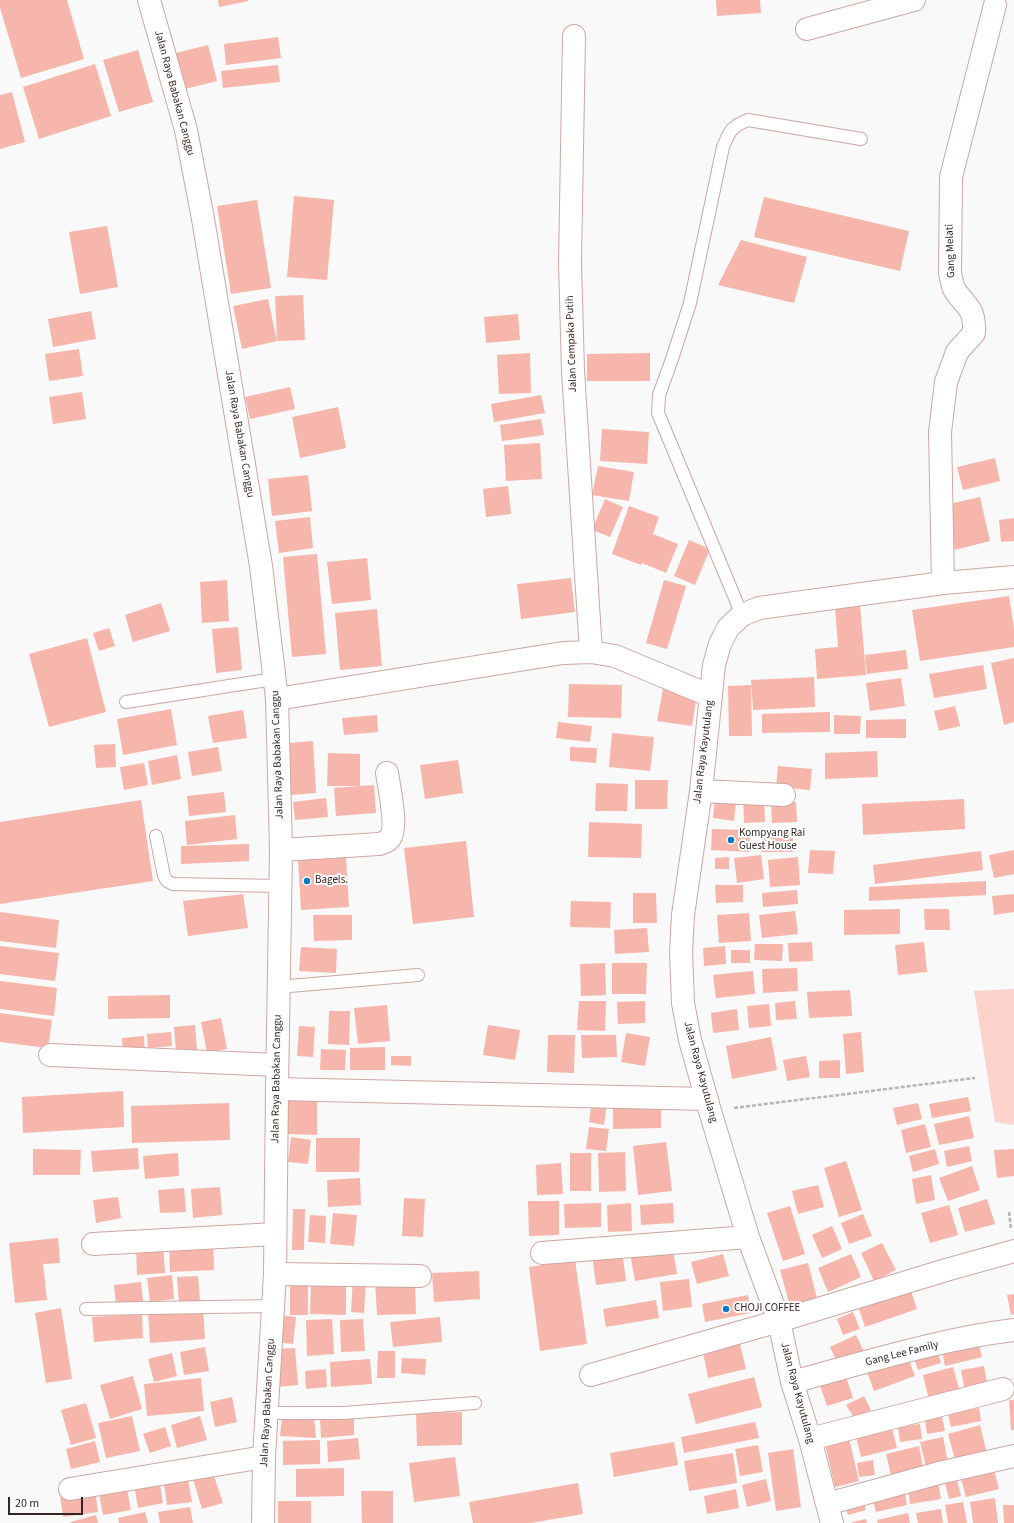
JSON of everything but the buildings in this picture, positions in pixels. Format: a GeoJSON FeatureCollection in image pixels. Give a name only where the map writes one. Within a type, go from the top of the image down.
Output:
{"type":"FeatureCollection","features":[{"type":"Feature","properties":{"kind":"street","name":"Jalan Raya Babakan Canggu"},"geometry":{"type":"LineString","coordinates":[[149,0],[186,130],[203,219],[262,566],[276,689],[282,850],[278,986],[275,1274],[268,1413],[264,1457],[263,1523]]}},
{"type":"Feature","properties":{"kind":"street"},"geometry":{"type":"LineString","coordinates":[[807,28],[914,0]]}},
{"type":"Feature","properties":{"kind":"street","name":"Gang Melati"},"geometry":{"type":"LineString","coordinates":[[943,583],[940,432],[946,382],[957,352],[974,333],[975,319],[968,305],[954,288],[950,273],[950,178],[995,5]]}},
{"type":"Feature","properties":{"kind":"street","name":"Jalan Cempaka Putih"},"geometry":{"type":"LineString","coordinates":[[574,36],[570,263],[573,371],[591,652]]}},
{"type":"Feature","properties":{"kind":"street"},"geometry":{"type":"LineString","coordinates":[[742,615],[759,608],[943,583],[1014,577]]}},
{"type":"Feature","properties":{"kind":"street","name":"Jalan Raya Kayutulang"},"geometry":{"type":"LineString","coordinates":[[742,615],[728,628],[720,644],[714,665],[701,791],[683,915],[681,953],[683,1003],[690,1040],[708,1105],[748,1237],[779,1321],[792,1382],[810,1439],[829,1518]]}},
{"type":"Feature","properties":{"kind":"street"},"geometry":{"type":"LineString","coordinates":[[276,689],[563,653],[591,652],[615,656],[711,696]]}},
{"type":"Feature","properties":{"kind":"street"},"geometry":{"type":"LineString","coordinates":[[282,850],[379,844],[386,841],[390,837],[393,827],[387,773]]}},
{"type":"Feature","properties":{"kind":"street"},"geometry":{"type":"LineString","coordinates":[[701,791],[784,795]]}},
{"type":"Feature","properties":{"kind":"street"},"geometry":{"type":"LineString","coordinates":[[50,1056],[277,1065]]}},
{"type":"Feature","properties":{"kind":"street"},"geometry":{"type":"LineString","coordinates":[[277,1089],[708,1105]]}},
{"type":"Feature","properties":{"kind":"street"},"geometry":{"type":"LineString","coordinates":[[93,1244],[275,1234]]}},
{"type":"Feature","properties":{"kind":"street"},"geometry":{"type":"LineString","coordinates":[[542,1253],[748,1237]]}},
{"type":"Feature","properties":{"kind":"street"},"geometry":{"type":"LineString","coordinates":[[591,1374],[779,1321],[952,1268],[1014,1251]]}},
{"type":"Feature","properties":{"kind":"street"},"geometry":{"type":"LineString","coordinates":[[275,1274],[420,1276]]}},
{"type":"Feature","properties":{"kind":"street","name":"Gang Lee Family"},"geometry":{"type":"LineString","coordinates":[[792,1382],[946,1342],[1014,1330]]}},
{"type":"Feature","properties":{"kind":"street"},"geometry":{"type":"LineString","coordinates":[[810,1439],[1003,1389]]}},
{"type":"Feature","properties":{"kind":"street"},"geometry":{"type":"LineString","coordinates":[[829,1518],[939,1473],[1014,1456]]}},
{"type":"Feature","properties":{"kind":"street"},"geometry":{"type":"LineString","coordinates":[[70,1489],[264,1457]]}},
{"type":"Feature","properties":{"kind":"lane"},"geometry":{"type":"LineString","coordinates":[[742,615],[658,413],[658,395],[672,359],[690,303],[723,147],[729,133],[735,125],[748,120],[861,139]]}},
{"type":"Feature","properties":{"kind":"lane"},"geometry":{"type":"LineString","coordinates":[[126,702],[276,689]]}},
{"type":"Feature","properties":{"kind":"lane"},"geometry":{"type":"LineString","coordinates":[[156,836],[164,876],[167,881],[173,884],[280,886]]}},
{"type":"Feature","properties":{"kind":"lane"},"geometry":{"type":"LineString","coordinates":[[278,986],[418,975]]}},
{"type":"Feature","properties":{"kind":"lane"},"geometry":{"type":"LineString","coordinates":[[86,1309],[274,1306]]}},
{"type":"Feature","properties":{"kind":"lane"},"geometry":{"type":"LineString","coordinates":[[268,1413],[344,1413],[475,1403]]}},
{"type":"Feature","properties":{"kind":"path"},"geometry":{"type":"LineString","coordinates":[[708,1105],[975,1078]]}},
{"type":"Feature","properties":{"kind":"shaded area"},"geometry":{"type":"Polygon","coordinates":[[[1014,989],[1014,1125],[995,1122],[974,991],[1014,989]]]}},
{"type":"Feature","properties":{"kind":"place","name":"Kompyang Rai Guest House"},"geometry":{"type":"Point","coordinates":[731,840]}},
{"type":"Feature","properties":{"kind":"place","name":"Bagels."},"geometry":{"type":"Point","coordinates":[307,881]}},
{"type":"Feature","properties":{"kind":"place","name":"CHOJI COFFEE"},"geometry":{"type":"Point","coordinates":[726,1309]}}]}
